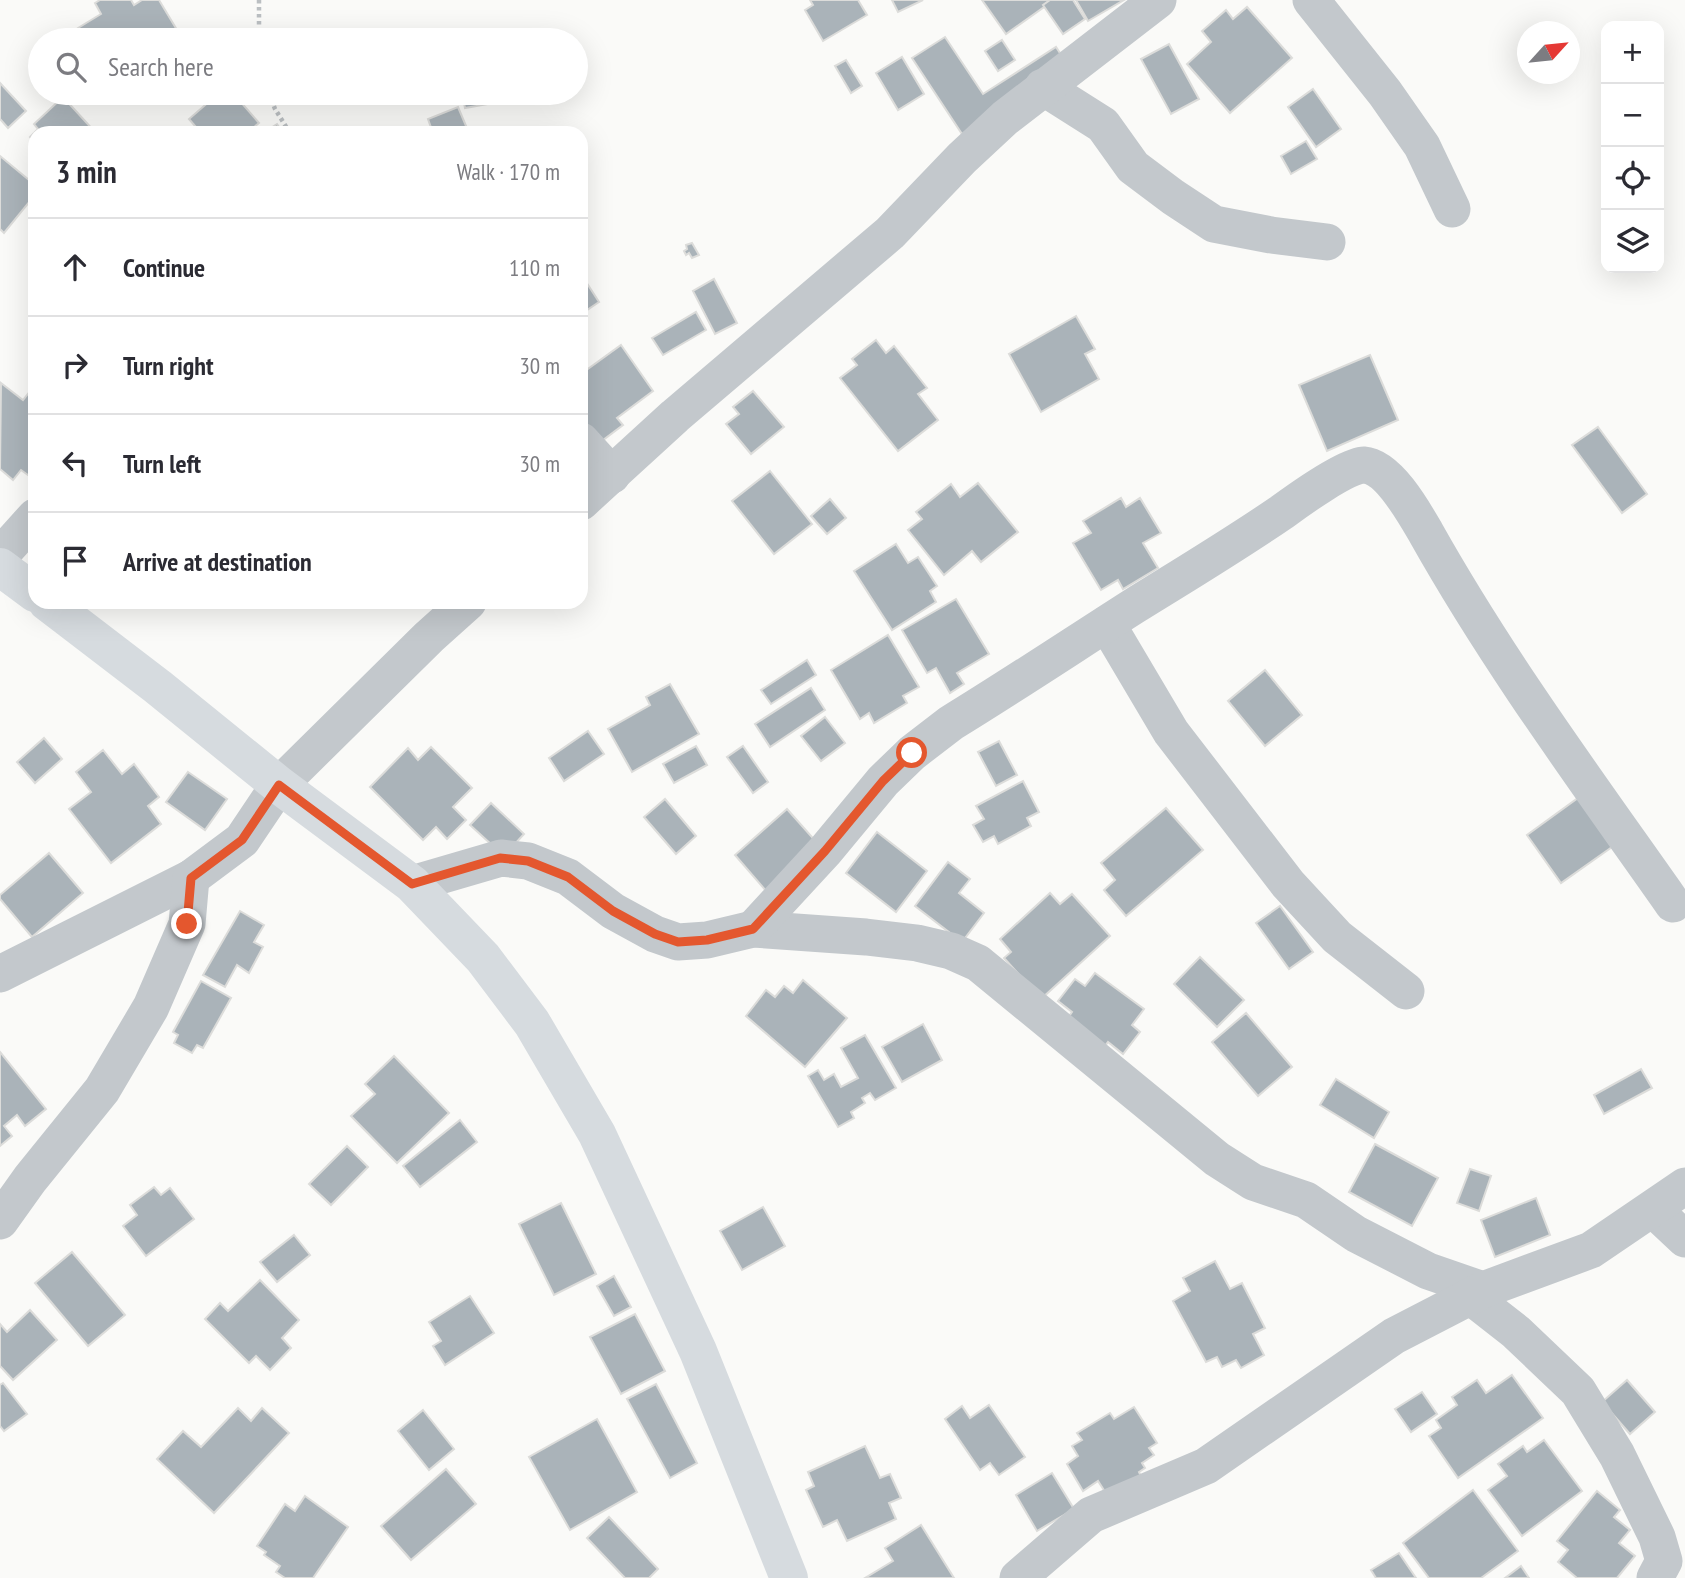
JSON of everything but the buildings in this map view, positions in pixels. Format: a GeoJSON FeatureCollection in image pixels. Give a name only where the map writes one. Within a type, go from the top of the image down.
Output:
{"type":"FeatureCollection","features":[{"type":"Feature","properties":{"kind":"street"},"geometry":{"type":"LineString","coordinates":[[588,496],[675,416],[890,233],[961,158],[1005,118],[1158,0]]}},
{"type":"Feature","properties":{"kind":"street"},"geometry":{"type":"LineString","coordinates":[[1311,0],[1385,93],[1422,146],[1452,209]]}},
{"type":"Feature","properties":{"kind":"street"},"geometry":{"type":"LineString","coordinates":[[1043,87],[1103,125],[1133,167],[1172,197],[1214,223],[1271,235],[1327,242]]}},
{"type":"Feature","properties":{"kind":"street"},"geometry":{"type":"LineString","coordinates":[[588,449],[612,475]]}},
{"type":"Feature","properties":{"kind":"street"},"geometry":{"type":"LineString","coordinates":[[753,929],[825,851],[883,781],[912,753],[951,723],[1231,548],[1341,473],[1362,464],[1373,467],[1410,505],[1460,594],[1512,674],[1673,904]]}},
{"type":"Feature","properties":{"kind":"street"},"geometry":{"type":"LineString","coordinates":[[0,556],[28,525]]}},
{"type":"Feature","properties":{"kind":"street"},"geometry":{"type":"LineString","coordinates":[[0,566],[28,588]]}},
{"type":"Feature","properties":{"kind":"street"},"geometry":{"type":"LineString","coordinates":[[56,609],[279,785],[412,884],[483,958],[532,1023],[597,1134],[698,1351],[789,1578]]}},
{"type":"Feature","properties":{"kind":"street"},"geometry":{"type":"LineString","coordinates":[[0,974],[191,878],[242,840],[279,785],[460,609]]}},
{"type":"Feature","properties":{"kind":"street"},"geometry":{"type":"LineString","coordinates":[[1107,624],[1171,732],[1288,884],[1337,937],[1406,991]]}},
{"type":"Feature","properties":{"kind":"street"},"geometry":{"type":"LineString","coordinates":[[412,884],[500,858],[528,861],[568,877],[613,911],[655,934],[678,942],[707,940],[753,929],[917,943],[951,951],[978,963],[1226,1164],[1253,1182],[1306,1200],[1356,1234],[1476,1293],[1578,1391],[1617,1455],[1657,1537],[1664,1562],[1655,1578]]}},
{"type":"Feature","properties":{"kind":"street"},"geometry":{"type":"LineString","coordinates":[[0,1221],[30,1179],[102,1090],[151,1007],[187,924],[191,878]]}},
{"type":"Feature","properties":{"kind":"street"},"geometry":{"type":"LineString","coordinates":[[1018,1578],[1091,1515],[1206,1466],[1394,1336],[1476,1293],[1591,1250],[1685,1186]]}},
{"type":"Feature","properties":{"kind":"street"},"geometry":{"type":"LineString","coordinates":[[1654,1209],[1685,1239]]}},
{"type":"Feature","properties":{"kind":"path"},"geometry":{"type":"LineString","coordinates":[[259,0],[259,28]]}},
{"type":"Feature","properties":{"kind":"path"},"geometry":{"type":"LineString","coordinates":[[274,105],[286,126]]}},
{"type":"Feature","properties":{"kind":"route"},"geometry":{"type":"LineString","coordinates":[[187,924],[191,878],[242,840],[279,785],[412,884],[500,858],[528,861],[568,877],[613,911],[655,934],[678,942],[707,940],[753,929],[825,851],[883,781],[912,753]]}}]}
